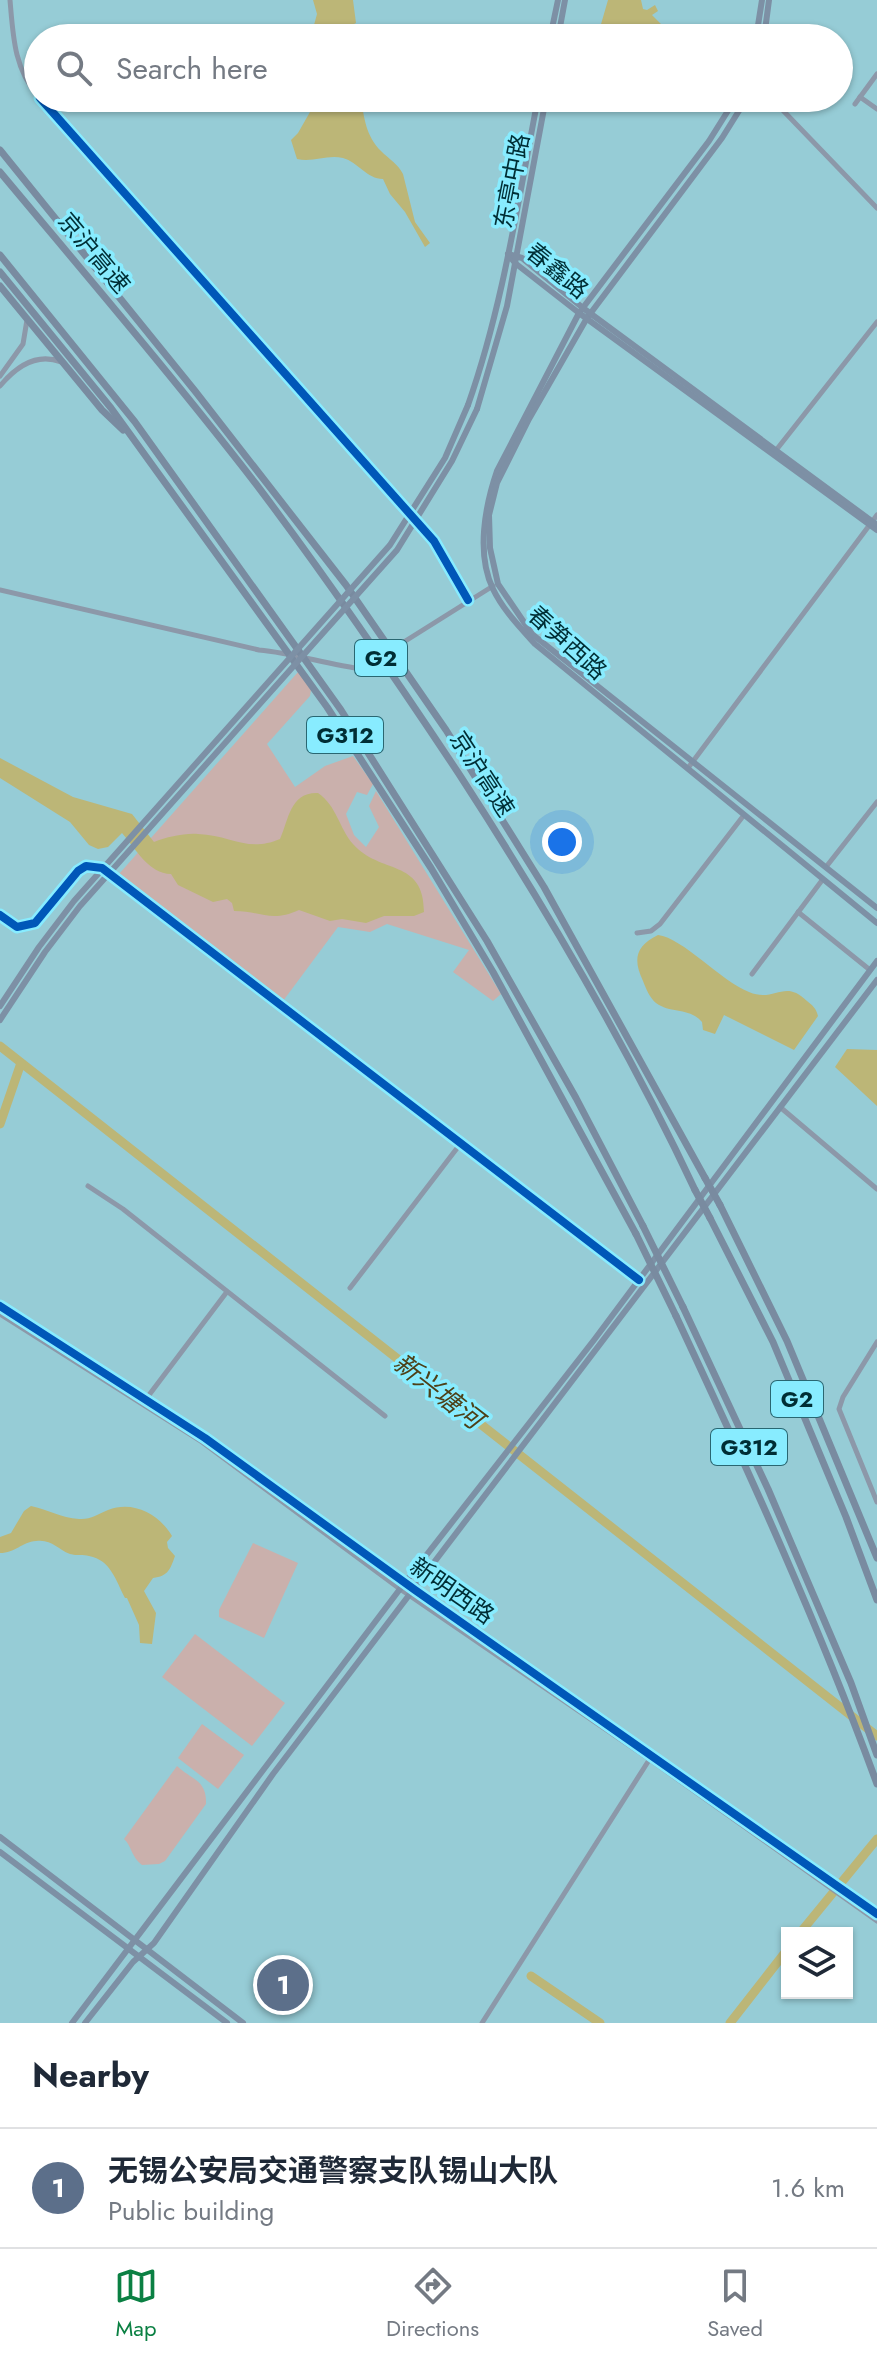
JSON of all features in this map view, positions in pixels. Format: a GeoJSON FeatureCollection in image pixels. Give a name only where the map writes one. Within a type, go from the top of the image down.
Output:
{"type":"FeatureCollection","features":[{"type":"Feature","properties":{"kind":"highway","name":"京沪高速"},"geometry":{"type":"LineString","coordinates":[[0,150],[195,391],[346,585],[446,730],[544,887],[720,1205],[787,1341],[877,1558]]}},
{"type":"Feature","properties":{"kind":"highway","name":"京沪高速"},"geometry":{"type":"LineString","coordinates":[[0,172],[175,381],[248,475],[402,688],[527,880],[619,1038],[773,1342],[877,1600]]}},
{"type":"Feature","properties":{"kind":"highway","name":"G312"},"geometry":{"type":"LineString","coordinates":[[0,255],[135,422],[305,659],[357,734],[487,941],[576,1098],[683,1307],[756,1463],[851,1683],[877,1755]]}},
{"type":"Feature","properties":{"kind":"highway","name":"G312"},"geometry":{"type":"LineString","coordinates":[[0,272],[138,444],[327,707],[447,894],[538,1052],[636,1234],[676,1316],[743,1460],[843,1691],[877,1784]]}},
{"type":"Feature","properties":{"kind":"highway"},"geometry":{"type":"LineString","coordinates":[[0,286],[102,410],[138,444]]}},
{"type":"Feature","properties":{"kind":"main road"},"geometry":{"type":"LineString","coordinates":[[553,24],[558,0]]}},
{"type":"Feature","properties":{"kind":"main road"},"geometry":{"type":"LineString","coordinates":[[561,24],[565,0]]}},
{"type":"Feature","properties":{"kind":"main road"},"geometry":{"type":"LineString","coordinates":[[758,24],[762,0]]}},
{"type":"Feature","properties":{"kind":"main road"},"geometry":{"type":"LineString","coordinates":[[766,24],[769,0]]}},
{"type":"Feature","properties":{"kind":"main road","name":"东亭中路"},"geometry":{"type":"LineString","coordinates":[[0,1006],[74,901],[390,545],[445,458],[486,354],[535,112]]}},
{"type":"Feature","properties":{"kind":"main road","name":"东亭中路"},"geometry":{"type":"LineString","coordinates":[[0,1020],[80,906],[397,550],[445,473],[477,409],[494,357],[543,112]]}},
{"type":"Feature","properties":{"kind":"main road","name":"春笋西路"},"geometry":{"type":"LineString","coordinates":[[727,112],[709,141],[581,310],[505,452],[488,497],[484,525],[485,551],[495,585],[508,613],[535,644],[877,908]]}},
{"type":"Feature","properties":{"kind":"main road","name":"春笋西路"},"geometry":{"type":"LineString","coordinates":[[495,585],[489,515],[497,483],[529,419],[588,316],[738,112]]}},
{"type":"Feature","properties":{"kind":"main road","name":"春鑫路"},"geometry":{"type":"LineString","coordinates":[[508,254],[517,254],[588,316],[875,523]]}},
{"type":"Feature","properties":{"kind":"main road","name":"春鑫路"},"geometry":{"type":"LineString","coordinates":[[508,254],[515,263],[581,310]]}},
{"type":"Feature","properties":{"kind":"main road","name":"春鑫路"},"geometry":{"type":"LineString","coordinates":[[588,316],[777,449],[875,523]]}},
{"type":"Feature","properties":{"kind":"main road","name":"春笋西路"},"geometry":{"type":"LineString","coordinates":[[690,765],[744,815],[877,923]]}},
{"type":"Feature","properties":{"kind":"main road"},"geometry":{"type":"LineString","coordinates":[[72,2023],[402,1586],[639,1280],[877,961]]}},
{"type":"Feature","properties":{"kind":"main road"},"geometry":{"type":"LineString","coordinates":[[85,2023],[147,1949],[273,1774],[877,980]]}},
{"type":"Feature","properties":{"kind":"main road"},"geometry":{"type":"LineString","coordinates":[[0,1837],[243,2023]]}},
{"type":"Feature","properties":{"kind":"main road"},"geometry":{"type":"LineString","coordinates":[[0,1852],[227,2023]]}},
{"type":"Feature","properties":{"kind":"street"},"geometry":{"type":"LineString","coordinates":[[10,0],[12,31],[24,76]]}},
{"type":"Feature","properties":{"kind":"street"},"geometry":{"type":"LineString","coordinates":[[855,104],[877,74]]}},
{"type":"Feature","properties":{"kind":"street"},"geometry":{"type":"LineString","coordinates":[[860,97],[877,109]]}},
{"type":"Feature","properties":{"kind":"street"},"geometry":{"type":"LineString","coordinates":[[52,112],[434,541],[468,600]]}},
{"type":"Feature","properties":{"kind":"street"},"geometry":{"type":"LineString","coordinates":[[784,112],[877,208]]}},
{"type":"Feature","properties":{"kind":"street"},"geometry":{"type":"LineString","coordinates":[[0,376],[23,344],[27,319]]}},
{"type":"Feature","properties":{"kind":"street"},"geometry":{"type":"LineString","coordinates":[[777,449],[877,322]]}},
{"type":"Feature","properties":{"kind":"street"},"geometry":{"type":"LineString","coordinates":[[0,386],[31,361],[43,358],[65,364]]}},
{"type":"Feature","properties":{"kind":"street"},"geometry":{"type":"LineString","coordinates":[[690,765],[875,523]]}},
{"type":"Feature","properties":{"kind":"street"},"geometry":{"type":"LineString","coordinates":[[399,645],[495,585]]}},
{"type":"Feature","properties":{"kind":"street"},"geometry":{"type":"LineString","coordinates":[[0,590],[259,650],[363,669],[372,663]]}},
{"type":"Feature","properties":{"kind":"street"},"geometry":{"type":"LineString","coordinates":[[826,867],[877,802]]}},
{"type":"Feature","properties":{"kind":"street"},"geometry":{"type":"LineString","coordinates":[[637,933],[651,931],[660,924],[744,815]]}},
{"type":"Feature","properties":{"kind":"street"},"geometry":{"type":"LineString","coordinates":[[0,915],[17,927],[35,923],[78,871],[86,866],[102,868],[639,1280]]}},
{"type":"Feature","properties":{"kind":"street"},"geometry":{"type":"LineString","coordinates":[[752,974],[823,879]]}},
{"type":"Feature","properties":{"kind":"street"},"geometry":{"type":"LineString","coordinates":[[798,912],[870,970]]}},
{"type":"Feature","properties":{"kind":"street"},"geometry":{"type":"LineString","coordinates":[[780,1107],[877,1189]]}},
{"type":"Feature","properties":{"kind":"street"},"geometry":{"type":"LineString","coordinates":[[350,1288],[461,1143]]}},
{"type":"Feature","properties":{"kind":"street"},"geometry":{"type":"LineString","coordinates":[[88,1186],[123,1209],[385,1416]]}},
{"type":"Feature","properties":{"kind":"street"},"geometry":{"type":"LineString","coordinates":[[146,1399],[226,1293]]}},
{"type":"Feature","properties":{"kind":"street","name":"新明西路"},"geometry":{"type":"LineString","coordinates":[[0,1306],[205,1438],[402,1586]]}},
{"type":"Feature","properties":{"kind":"street","name":"新明西路"},"geometry":{"type":"LineString","coordinates":[[0,1314],[202,1442],[412,1593],[877,1914]]}},
{"type":"Feature","properties":{"kind":"street"},"geometry":{"type":"LineString","coordinates":[[877,1342],[843,1397],[839,1409],[877,1502]]}},
{"type":"Feature","properties":{"kind":"street"},"geometry":{"type":"LineString","coordinates":[[482,2023],[651,1757]]}},
{"type":"Feature","properties":{"kind":"street","name":"新明西路"},"geometry":{"type":"LineString","coordinates":[[651,1757],[877,1921]]}},
{"type":"Feature","properties":{"kind":"shaded area"},"geometry":{"type":"Polygon","coordinates":[[[313,0],[353,0],[356,23],[314,24],[317,14],[313,0]]]}},
{"type":"Feature","properties":{"kind":"shaded area"},"geometry":{"type":"Polygon","coordinates":[[[608,0],[641,0],[643,9],[655,5],[658,11],[652,15],[661,24],[601,24],[608,0]]]}},
{"type":"Feature","properties":{"kind":"shaded area"},"geometry":{"type":"Polygon","coordinates":[[[310,112],[364,112],[372,139],[403,174],[415,222],[430,243],[425,247],[383,179],[372,176],[343,158],[297,159],[291,140],[310,112]]]}},
{"type":"Feature","properties":{"kind":"shaded area"},"geometry":{"type":"Polygon","coordinates":[[[298,672],[311,690],[310,696],[267,744],[295,787],[325,766],[353,756],[373,784],[367,795],[357,792],[346,814],[354,835],[366,847],[379,827],[369,806],[376,791],[501,994],[493,1001],[453,972],[469,950],[387,924],[370,932],[338,927],[283,1001],[119,874],[298,672]]]}},
{"type":"Feature","properties":{"kind":"shaded area"},"geometry":{"type":"Polygon","coordinates":[[[0,758],[73,797],[132,814],[154,842],[193,834],[248,844],[268,843],[280,839],[296,802],[309,794],[318,793],[330,804],[344,831],[364,854],[399,869],[417,883],[424,912],[414,916],[384,916],[366,923],[342,919],[330,921],[299,910],[281,916],[234,911],[227,899],[213,902],[178,885],[171,874],[156,870],[122,833],[108,847],[98,849],[89,845],[70,822],[0,778],[0,758]]]}},
{"type":"Feature","properties":{"kind":"shaded area"},"geometry":{"type":"Polygon","coordinates":[[[658,935],[679,944],[749,992],[766,995],[792,991],[799,994],[814,1007],[818,1016],[794,1050],[724,1015],[715,1034],[703,1030],[702,1022],[697,1017],[662,1006],[654,1001],[647,990],[638,966],[638,954],[650,939],[658,935]]]}},
{"type":"Feature","properties":{"kind":"shaded area"},"geometry":{"type":"Polygon","coordinates":[[[847,1049],[877,1050],[877,1106],[835,1067],[847,1049]]]}},
{"type":"Feature","properties":{"kind":"shaded area"},"geometry":{"type":"Polygon","coordinates":[[[31,1506],[79,1519],[117,1507],[136,1508],[153,1515],[167,1528],[172,1536],[167,1542],[168,1548],[175,1556],[172,1565],[168,1572],[153,1578],[144,1591],[156,1613],[152,1644],[140,1643],[139,1625],[127,1598],[103,1562],[87,1555],[70,1554],[42,1541],[0,1553],[0,1537],[11,1533],[24,1511],[31,1506]]]}},
{"type":"Feature","properties":{"kind":"shaded area"},"geometry":{"type":"Polygon","coordinates":[[[253,1543],[298,1563],[264,1638],[219,1617],[219,1610],[253,1543]]]}},
{"type":"Feature","properties":{"kind":"shaded area"},"geometry":{"type":"Polygon","coordinates":[[[195,1634],[285,1703],[252,1746],[162,1677],[195,1634]]]}},
{"type":"Feature","properties":{"kind":"shaded area"},"geometry":{"type":"Polygon","coordinates":[[[202,1724],[244,1755],[218,1789],[178,1758],[202,1724]]]}},
{"type":"Feature","properties":{"kind":"shaded area"},"geometry":{"type":"Polygon","coordinates":[[[177,1766],[198,1781],[204,1790],[206,1804],[165,1861],[142,1865],[124,1839],[177,1766]]]}},
{"type":"Feature","properties":{"kind":"waterway","name":"新兴塘河"},"geometry":{"type":"LineString","coordinates":[[0,1046],[877,1736]]}},
{"type":"Feature","properties":{"kind":"waterway"},"geometry":{"type":"LineString","coordinates":[[0,1124],[21,1063]]}},
{"type":"Feature","properties":{"kind":"waterway"},"geometry":{"type":"LineString","coordinates":[[805,1927],[877,1839]]}},
{"type":"Feature","properties":{"kind":"waterway"},"geometry":{"type":"LineString","coordinates":[[730,2023],[781,1958]]}},
{"type":"Feature","properties":{"kind":"waterway"},"geometry":{"type":"LineString","coordinates":[[531,1976],[600,2023]]}},
{"type":"Feature","properties":{"kind":"tunnel"},"geometry":{"type":"LineString","coordinates":[[372,663],[399,645]]}},
{"type":"Feature","properties":{"kind":"cycle path"},"geometry":{"type":"LineString","coordinates":[[52,112],[434,541],[468,600]]}},
{"type":"Feature","properties":{"kind":"cycle path"},"geometry":{"type":"LineString","coordinates":[[0,915],[17,927],[35,923],[78,871],[86,866],[102,868],[639,1280]]}},
{"type":"Feature","properties":{"kind":"cycle path"},"geometry":{"type":"LineString","coordinates":[[0,1306],[205,1438],[415,1590],[877,1914]]}},
{"type":"Feature","properties":{"kind":"place","name":"无锡公安局交通警察支队锡山大队"},"geometry":{"type":"Point","coordinates":[283,1985]}}]}
